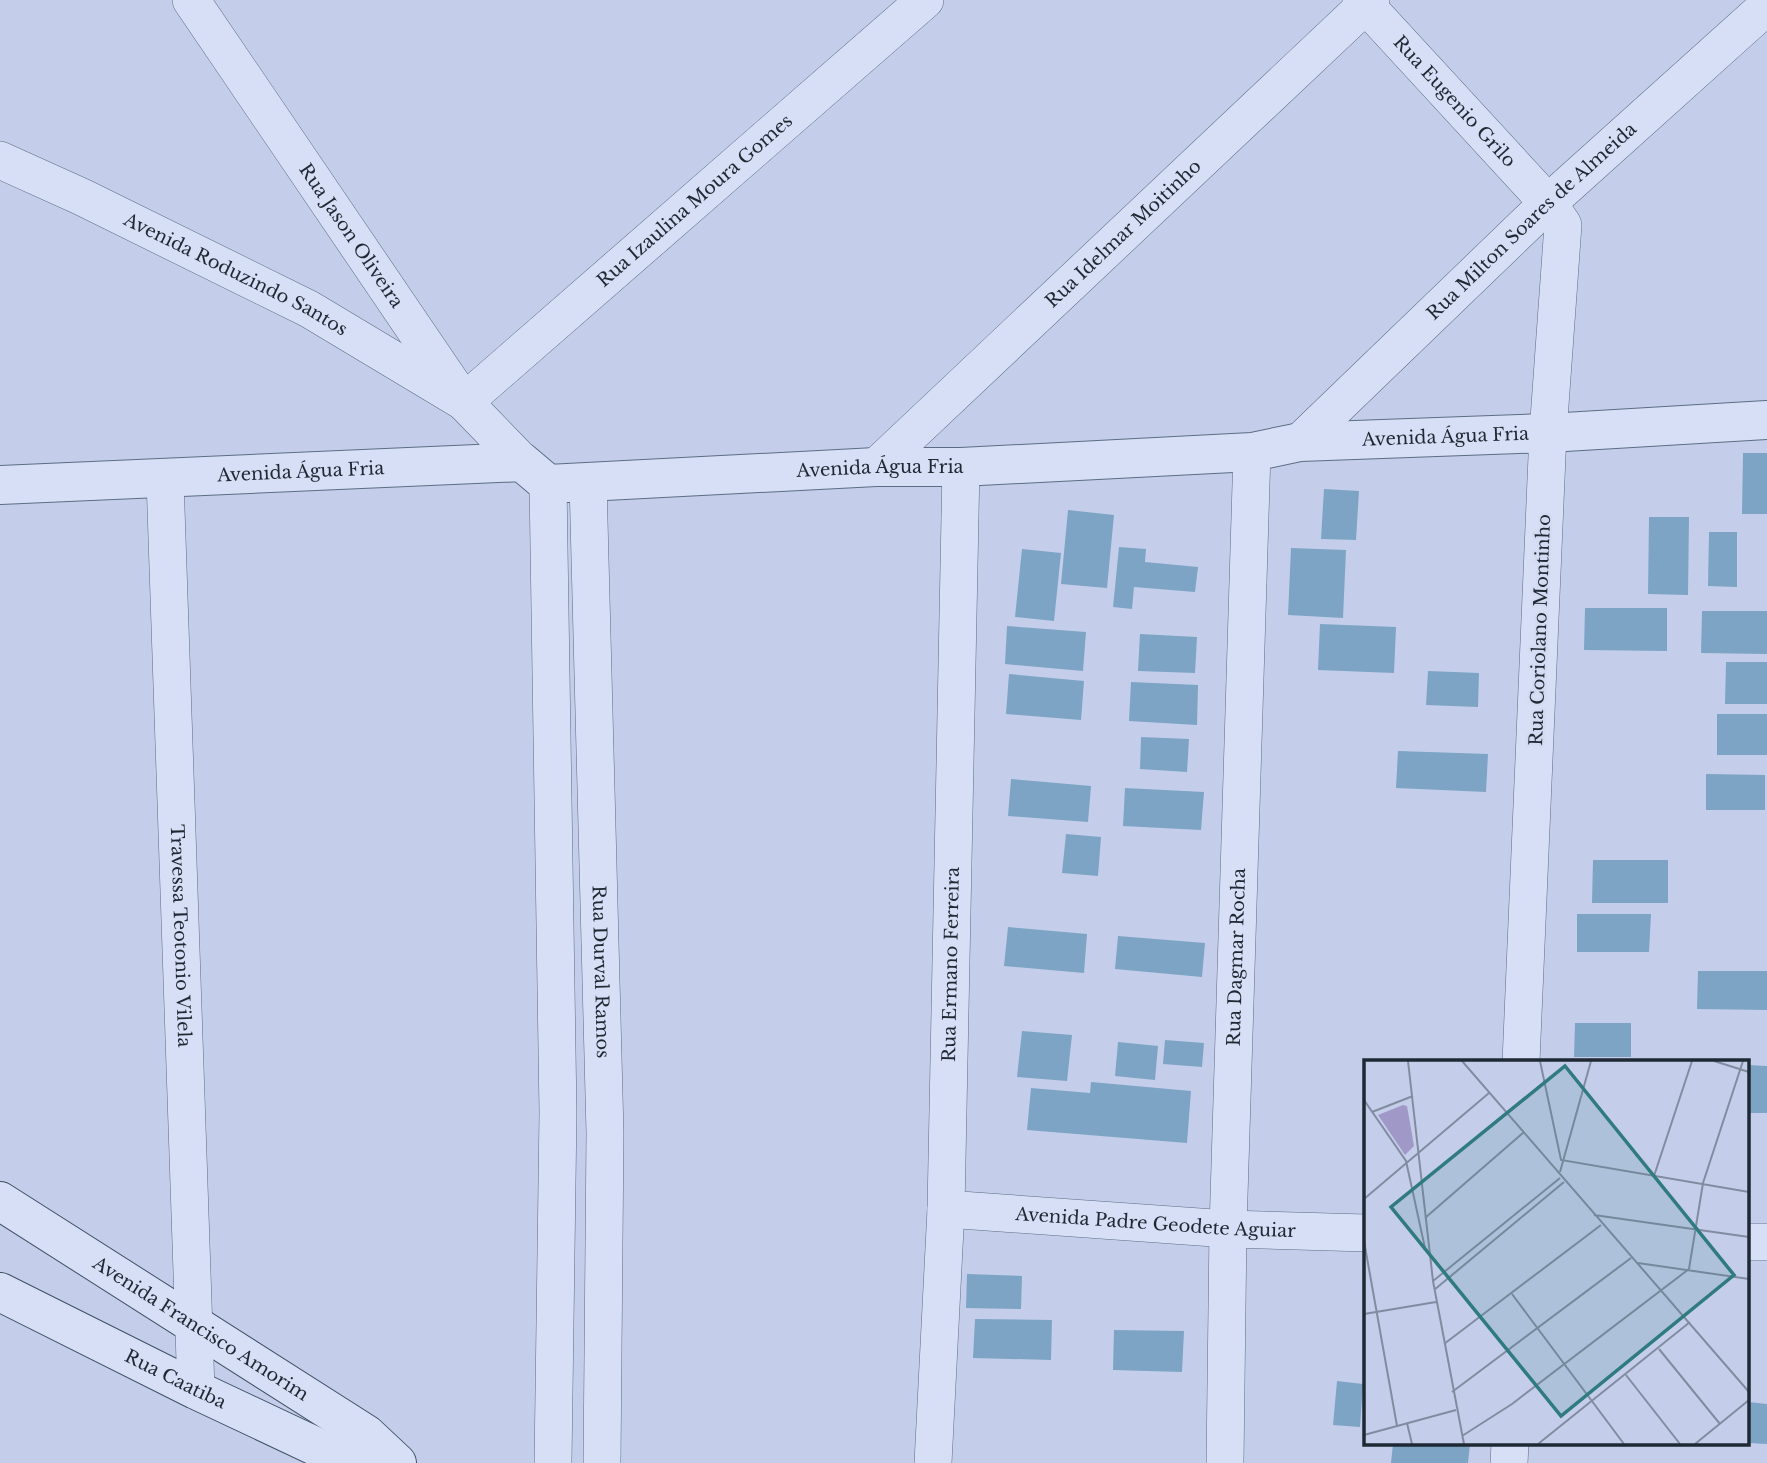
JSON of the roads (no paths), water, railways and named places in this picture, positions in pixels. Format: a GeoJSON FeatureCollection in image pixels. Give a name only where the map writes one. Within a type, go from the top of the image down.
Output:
{"type":"FeatureCollection","features":[{"type":"Feature","properties":{"kind":"street","name":"Rua Jason Oliveira"},"geometry":{"type":"LineString","coordinates":[[191,0],[464,402],[535,473]]}},
{"type":"Feature","properties":{"kind":"street","name":"Rua Izaulina Moura Gomes"},"geometry":{"type":"LineString","coordinates":[[464,402],[926,0]]}},
{"type":"Feature","properties":{"kind":"street","name":"Rua Eugenio Grilo"},"geometry":{"type":"LineString","coordinates":[[1366,2],[1548,203]]}},
{"type":"Feature","properties":{"kind":"street","name":"Rua Idelmar Moitinho"},"geometry":{"type":"LineString","coordinates":[[876,467],[1366,2]]}},
{"type":"Feature","properties":{"kind":"street","name":"Rua Milton Soares de Almeida"},"geometry":{"type":"LineString","coordinates":[[1300,442],[1548,203],[1767,6]]}},
{"type":"Feature","properties":{"kind":"street","name":"Avenida Roduzindo Santos"},"geometry":{"type":"LineString","coordinates":[[0,160],[82,197],[309,309],[464,402]]}},
{"type":"Feature","properties":{"kind":"street","name":"Rua Coriolano Montinho"},"geometry":{"type":"LineString","coordinates":[[1521,1060],[1548,433],[1563,225],[1548,203]]}},
{"type":"Feature","properties":{"kind":"street","name":"Avenida Água Fria"},"geometry":{"type":"LineString","coordinates":[[0,485],[535,473],[588,482],[1252,452],[1300,442],[1548,433],[1767,420]]}},
{"type":"Feature","properties":{"kind":"street","name":"Rua Dagmar Rocha"},"geometry":{"type":"LineString","coordinates":[[1225,1463],[1228,1229],[1252,452]]}},
{"type":"Feature","properties":{"kind":"street","name":"Rua Ermano Ferreira"},"geometry":{"type":"LineString","coordinates":[[933,1463],[946,1209],[961,467]]}},
{"type":"Feature","properties":{"kind":"street"},"geometry":{"type":"LineString","coordinates":[[535,473],[558,1113],[553,1463]]}},
{"type":"Feature","properties":{"kind":"street","name":"Travessa Teotonio Vilela"},"geometry":{"type":"LineString","coordinates":[[165,480],[196,1390]]}},
{"type":"Feature","properties":{"kind":"street","name":"Rua Durval Ramos"},"geometry":{"type":"LineString","coordinates":[[588,482],[605,1133],[601,1463]]}},
{"type":"Feature","properties":{"kind":"street","name":"Avenida Francisco Amorim"},"geometry":{"type":"LineString","coordinates":[[0,1201],[366,1434],[397,1463]]}},
{"type":"Feature","properties":{"kind":"street","name":"Avenida Padre Geodete Aguiar"},"geometry":{"type":"LineString","coordinates":[[946,1209],[1228,1229],[1364,1233]]}},
{"type":"Feature","properties":{"kind":"street","name":"Rua Caatiba"},"geometry":{"type":"LineString","coordinates":[[0,1292],[196,1390],[351,1463]]}}]}
